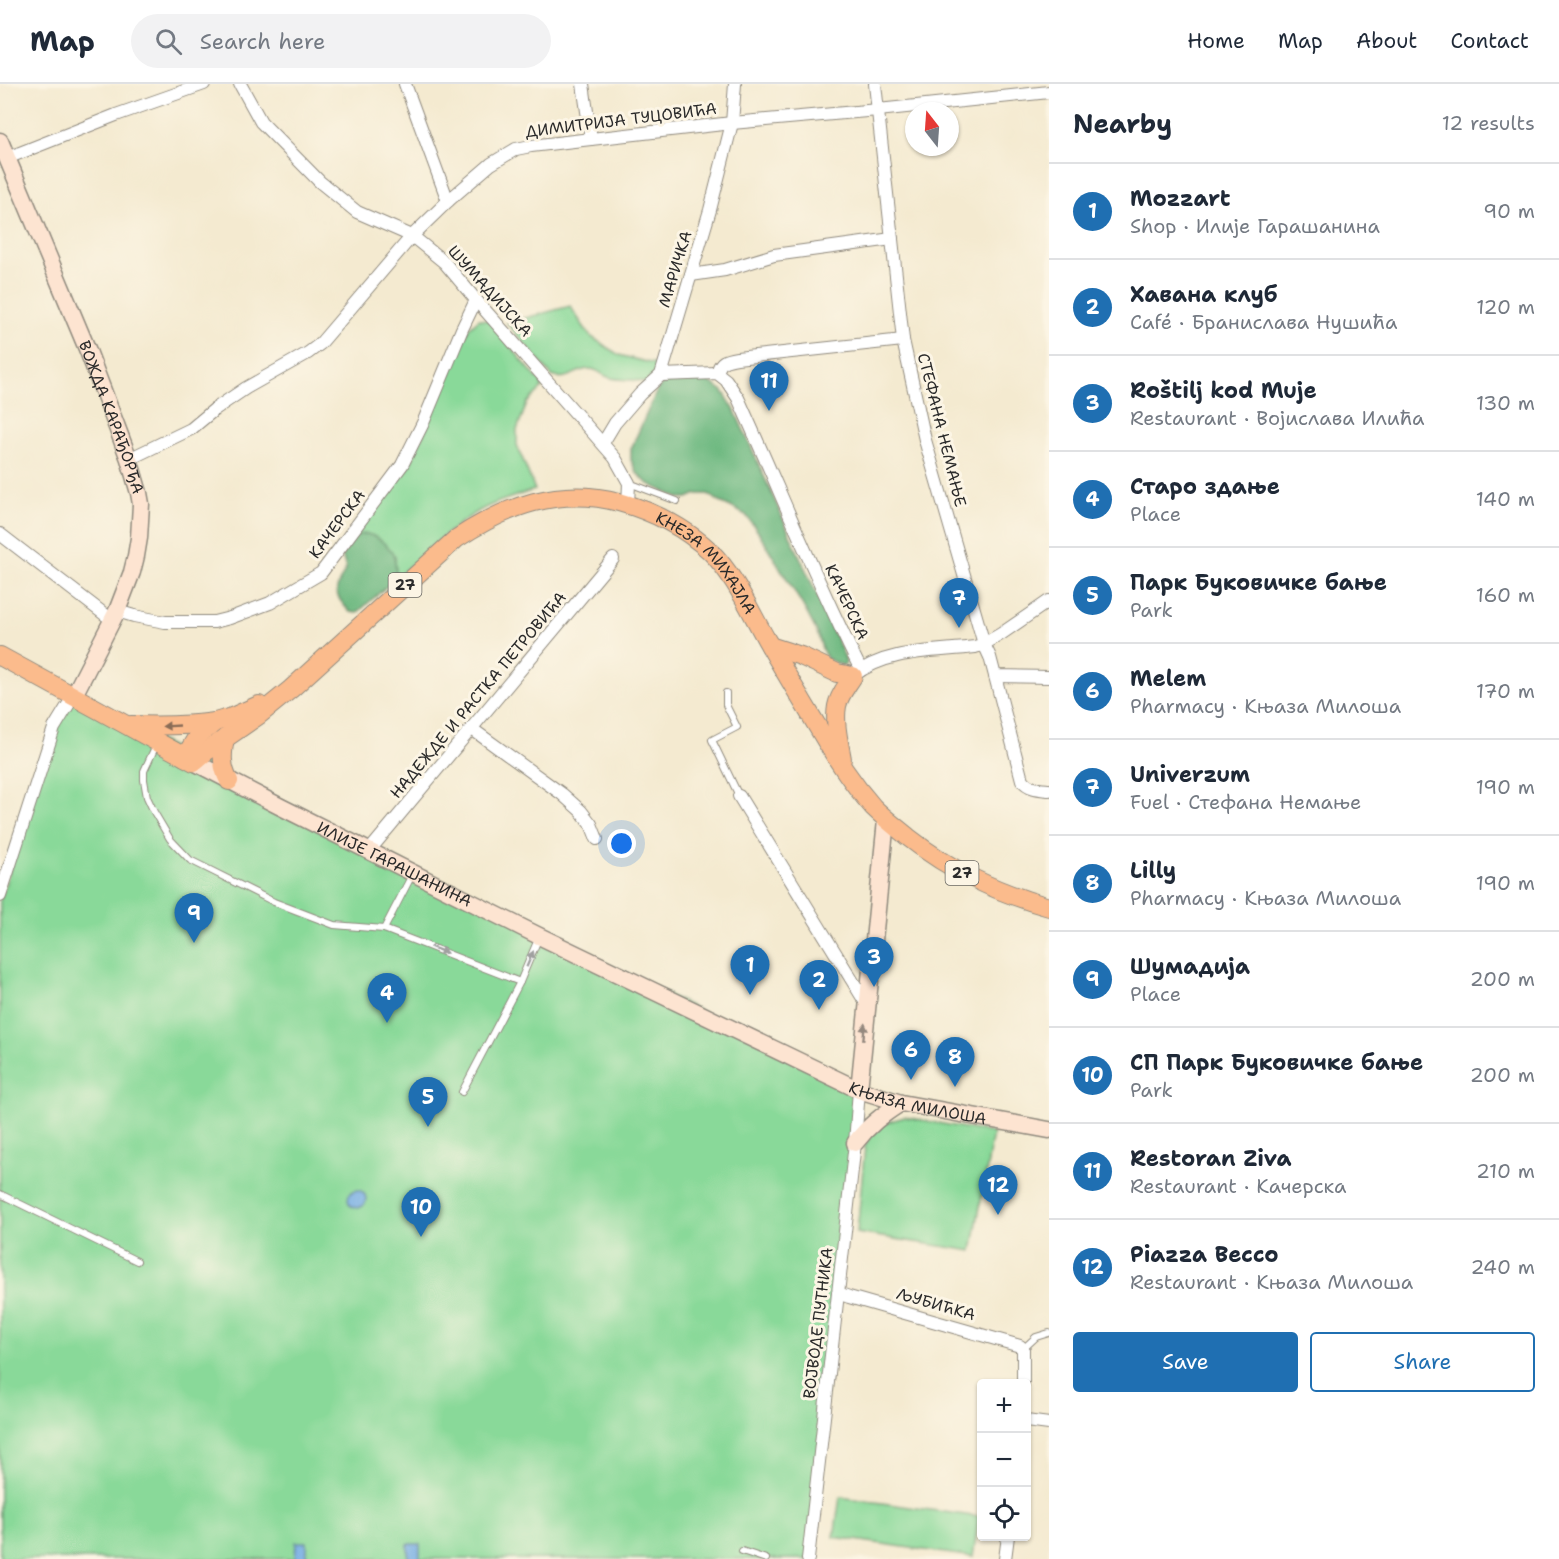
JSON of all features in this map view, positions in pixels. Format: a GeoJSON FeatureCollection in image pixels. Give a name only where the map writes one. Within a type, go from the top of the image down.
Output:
{"type":"FeatureCollection","features":[{"type":"Feature","properties":{"kind":"main road","name":"КНЕЗА МИХАЈЛА"},"geometry":{"type":"LineString","coordinates":[[189,759],[259,715],[291,689],[456,538],[481,522],[508,510],[552,498],[601,497],[651,512],[699,542],[711,553],[740,591],[843,769],[865,798],[886,820],[953,869],[992,888],[1049,907]]}},
{"type":"Feature","properties":{"kind":"main road"},"geometry":{"type":"LineString","coordinates":[[770,646],[801,656],[837,673],[857,673]]}},
{"type":"Feature","properties":{"kind":"main road","name":"ИЛИЈЕ ГАРАШАНИНА"},"geometry":{"type":"LineString","coordinates":[[0,656],[189,759]]}},
{"type":"Feature","properties":{"kind":"main road"},"geometry":{"type":"LineString","coordinates":[[843,769],[836,719],[837,706],[843,692],[857,673]]}},
{"type":"Feature","properties":{"kind":"main road","name":"КНЕЗА МИХАЈЛА"},"geometry":{"type":"LineString","coordinates":[[189,759],[197,737],[215,722],[250,710],[291,689]]}},
{"type":"Feature","properties":{"kind":"main road","name":"27"},"geometry":{"type":"LineString","coordinates":[[126,724],[159,726],[215,722]]}},
{"type":"Feature","properties":{"kind":"main road"},"geometry":{"type":"LineString","coordinates":[[225,738],[222,758],[229,781]]}},
{"type":"Feature","properties":{"kind":"street"},"geometry":{"type":"LineString","coordinates":[[7,158],[116,115],[204,84]]}},
{"type":"Feature","properties":{"kind":"street","name":"ШУМАДИЈСКА"},"geometry":{"type":"LineString","coordinates":[[240,84],[261,122],[320,182],[357,212],[412,236],[444,262],[615,458],[628,483],[628,505]]}},
{"type":"Feature","properties":{"kind":"street"},"geometry":{"type":"LineString","coordinates":[[405,84],[448,201]]}},
{"type":"Feature","properties":{"kind":"street"},"geometry":{"type":"LineString","coordinates":[[583,84],[591,139]]}},
{"type":"Feature","properties":{"kind":"street","name":"МАРИЧКА"},"geometry":{"type":"LineString","coordinates":[[661,375],[710,210],[732,123],[735,84]]}},
{"type":"Feature","properties":{"kind":"street","name":"СТЕФАНА НЕМАЊЕ"},"geometry":{"type":"LineString","coordinates":[[875,84],[903,340],[924,440],[984,644],[990,657],[1022,780],[1033,788],[1049,790]]}},
{"type":"Feature","properties":{"kind":"street","name":"ДИМИТРИЈА ТУЦОВИЋА"},"geometry":{"type":"LineString","coordinates":[[129,459],[190,429],[214,409],[246,388],[320,344],[412,236],[491,164],[516,149],[732,123],[1049,92]]}},
{"type":"Feature","properties":{"kind":"street","name":"ВОЖДА КАРАЂОРЂА"},"geometry":{"type":"LineString","coordinates":[[0,141],[88,351],[129,459],[141,504],[139,538],[132,572],[115,615],[73,696]]}},
{"type":"Feature","properties":{"kind":"street"},"geometry":{"type":"LineString","coordinates":[[691,275],[725,270],[774,255],[892,239]]}},
{"type":"Feature","properties":{"kind":"street","name":"КАЧЕРСКА"},"geometry":{"type":"LineString","coordinates":[[115,615],[165,622],[214,622],[270,603],[321,573],[402,465],[423,423],[476,300]]}},
{"type":"Feature","properties":{"kind":"street"},"geometry":{"type":"LineString","coordinates":[[603,443],[615,423],[640,394],[661,375],[717,373],[723,360],[736,358],[903,340]]}},
{"type":"Feature","properties":{"kind":"street","name":"КАЧЕРСКА"},"geometry":{"type":"LineString","coordinates":[[717,373],[726,380],[738,398],[857,673]]}},
{"type":"Feature","properties":{"kind":"street"},"geometry":{"type":"LineString","coordinates":[[0,534],[115,615]]}},
{"type":"Feature","properties":{"kind":"street","name":"НАДЕЖДЕ И РАСТКА ПЕТРОВИЋА"},"geometry":{"type":"LineString","coordinates":[[369,851],[613,559]]}},
{"type":"Feature","properties":{"kind":"street"},"geometry":{"type":"LineString","coordinates":[[857,673],[885,659],[898,656],[984,644],[1049,602]]}},
{"type":"Feature","properties":{"kind":"street"},"geometry":{"type":"LineString","coordinates":[[995,676],[1049,678]]}},
{"type":"Feature","properties":{"kind":"street"},"geometry":{"type":"LineString","coordinates":[[0,896],[54,728],[73,696]]}},
{"type":"Feature","properties":{"kind":"street"},"geometry":{"type":"LineString","coordinates":[[472,729],[562,794],[581,811],[591,824],[597,839]]}},
{"type":"Feature","properties":{"kind":"street","name":"ИЛИЈЕ ГАРАШАНИНА"},"geometry":{"type":"LineString","coordinates":[[189,759],[539,936],[795,1059]]}},
{"type":"Feature","properties":{"kind":"street"},"geometry":{"type":"LineString","coordinates":[[739,796],[867,1003]]}},
{"type":"Feature","properties":{"kind":"street"},"geometry":{"type":"LineString","coordinates":[[859,1090],[886,820]]}},
{"type":"Feature","properties":{"kind":"street","name":"КЊАЗА МИЛОША"},"geometry":{"type":"LineString","coordinates":[[795,1059],[859,1090],[901,1103],[1049,1130]]}},
{"type":"Feature","properties":{"kind":"street","name":"ВОЈВОДЕ ПУТНИКА"},"geometry":{"type":"LineString","coordinates":[[808,1559],[859,1090]]}},
{"type":"Feature","properties":{"kind":"street"},"geometry":{"type":"LineString","coordinates":[[855,1143],[866,1128],[901,1103]]}},
{"type":"Feature","properties":{"kind":"street","name":"ЉУБИЋКА"},"geometry":{"type":"LineString","coordinates":[[838,1293],[1012,1343],[1023,1349]]}},
{"type":"Feature","properties":{"kind":"street"},"geometry":{"type":"LineString","coordinates":[[1023,1349],[1023,1379]]}},
{"type":"Feature","properties":{"kind":"street"},"geometry":{"type":"LineString","coordinates":[[1031,1422],[1049,1424]]}},
{"type":"Feature","properties":{"kind":"street"},"geometry":{"type":"LineString","coordinates":[[1005,1559],[1007,1541]]}},
{"type":"Feature","properties":{"kind":"lane"},"geometry":{"type":"LineString","coordinates":[[628,483],[677,501]]}},
{"type":"Feature","properties":{"kind":"lane"},"geometry":{"type":"LineString","coordinates":[[726,693],[726,705],[737,728],[712,740],[739,796]]}},
{"type":"Feature","properties":{"kind":"lane"},"geometry":{"type":"LineString","coordinates":[[157,742],[144,771],[147,797],[170,839],[190,860],[274,902],[334,925],[384,929],[520,982]]}},
{"type":"Feature","properties":{"kind":"lane"},"geometry":{"type":"LineString","coordinates":[[384,929],[414,873]]}},
{"type":"Feature","properties":{"kind":"lane"},"geometry":{"type":"LineString","coordinates":[[462,1092],[520,982],[539,936]]}},
{"type":"Feature","properties":{"kind":"lane"},"geometry":{"type":"LineString","coordinates":[[0,1194],[136,1261]]}},
{"type":"Feature","properties":{"kind":"lane"},"geometry":{"type":"LineString","coordinates":[[1023,1349],[1036,1337],[1049,1331]]}},
{"type":"Feature","properties":{"kind":"lane"},"geometry":{"type":"LineString","coordinates":[[742,1551],[766,1559]]}},
{"type":"Feature","properties":{"kind":"green space"},"geometry":{"type":"Polygon","coordinates":[[[570,306],[590,336],[619,355],[658,365],[658,371],[646,383],[611,378],[590,369],[563,377],[552,376],[507,323],[570,306]]]}},
{"type":"Feature","properties":{"kind":"green space"},"geometry":{"type":"Polygon","coordinates":[[[479,319],[489,321],[541,383],[542,388],[527,403],[517,430],[517,445],[535,490],[492,504],[479,511],[457,526],[396,578],[395,556],[356,535],[412,460],[469,328],[479,319]]]}},
{"type":"Feature","properties":{"kind":"green space"},"geometry":{"type":"Polygon","coordinates":[[[692,378],[707,380],[723,391],[734,409],[845,658],[844,666],[827,659],[817,632],[802,604],[746,515],[708,494],[678,498],[647,483],[637,473],[631,460],[631,449],[658,388],[670,381],[692,378]]]}},
{"type":"Feature","properties":{"kind":"green space"},"geometry":{"type":"Polygon","coordinates":[[[367,534],[380,540],[391,551],[396,578],[357,613],[350,612],[340,600],[337,592],[337,587],[346,569],[342,555],[356,535],[367,534]]]}},
{"type":"Feature","properties":{"kind":"green space"},"geometry":{"type":"Polygon","coordinates":[[[73,697],[859,1090],[808,1559],[0,1559],[0,901],[54,728],[73,697]]]}},
{"type":"Feature","properties":{"kind":"green space"},"geometry":{"type":"Polygon","coordinates":[[[905,1117],[993,1133],[972,1251],[857,1233],[865,1146],[872,1132],[887,1122],[905,1117]]]}},
{"type":"Feature","properties":{"kind":"green space"},"geometry":{"type":"Polygon","coordinates":[[[840,1497],[977,1517],[973,1557],[834,1537],[840,1497]]]}},
{"type":"Feature","properties":{"kind":"water"},"geometry":{"type":"Polygon","coordinates":[[[357,1190],[363,1193],[366,1199],[363,1205],[357,1208],[351,1205],[348,1199],[351,1193],[357,1190]]]}},
{"type":"Feature","properties":{"kind":"water"},"geometry":{"type":"Polygon","coordinates":[[[296,1542],[307,1542],[307,1559],[295,1559],[296,1542]]]}},
{"type":"Feature","properties":{"kind":"water"},"geometry":{"type":"Polygon","coordinates":[[[408,1544],[420,1544],[420,1559],[408,1559],[408,1544]]]}},
{"type":"Feature","properties":{"kind":"place","name":"Restoran Ziva"},"geometry":{"type":"Point","coordinates":[769,411]}},
{"type":"Feature","properties":{"kind":"place","name":"Univerzum"},"geometry":{"type":"Point","coordinates":[959,628]}},
{"type":"Feature","properties":{"kind":"place","name":"Шумадија"},"geometry":{"type":"Point","coordinates":[194,943]}},
{"type":"Feature","properties":{"kind":"place","name":"Roštilj kod Muje"},"geometry":{"type":"Point","coordinates":[874,987]}},
{"type":"Feature","properties":{"kind":"place","name":"Mozzart"},"geometry":{"type":"Point","coordinates":[750,995]}},
{"type":"Feature","properties":{"kind":"place","name":"Хавана клуб"},"geometry":{"type":"Point","coordinates":[819,1010]}},
{"type":"Feature","properties":{"kind":"place","name":"Старо здање"},"geometry":{"type":"Point","coordinates":[387,1023]}},
{"type":"Feature","properties":{"kind":"place","name":"Melem"},"geometry":{"type":"Point","coordinates":[911,1080]}},
{"type":"Feature","properties":{"kind":"place","name":"Lilly"},"geometry":{"type":"Point","coordinates":[955,1087]}},
{"type":"Feature","properties":{"kind":"place","name":"Парк Буковичке бање"},"geometry":{"type":"Point","coordinates":[428,1127]}},
{"type":"Feature","properties":{"kind":"place","name":"Piazza Becco"},"geometry":{"type":"Point","coordinates":[998,1215]}},
{"type":"Feature","properties":{"kind":"place","name":"СП Парк Буковичке бање"},"geometry":{"type":"Point","coordinates":[421,1237]}}]}
